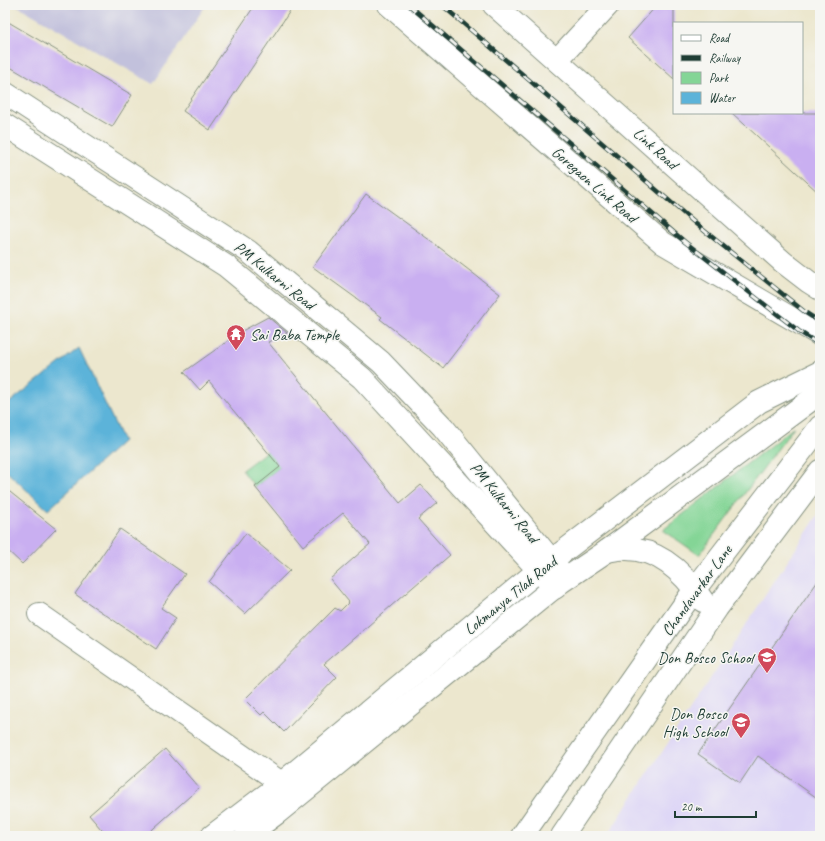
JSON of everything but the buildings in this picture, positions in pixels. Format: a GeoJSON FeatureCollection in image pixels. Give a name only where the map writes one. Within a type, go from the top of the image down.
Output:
{"type":"FeatureCollection","features":[{"type":"Feature","properties":{"kind":"street","name":"Goregaon Link Road"},"geometry":{"type":"LineString","coordinates":[[389,5],[663,243],[820,336]]}},
{"type":"Feature","properties":{"kind":"street","name":"Link Road"},"geometry":{"type":"LineString","coordinates":[[494,5],[784,262],[820,289]]}},
{"type":"Feature","properties":{"kind":"street"},"geometry":{"type":"LineString","coordinates":[[557,60],[608,5]]}},
{"type":"Feature","properties":{"kind":"street","name":"PM Kulkarni Road"},"geometry":{"type":"LineString","coordinates":[[5,93],[248,251],[381,362],[443,427],[545,565],[561,584]]}},
{"type":"Feature","properties":{"kind":"street","name":"PM Kulkarni Road"},"geometry":{"type":"LineString","coordinates":[[5,125],[226,266],[362,378],[545,565]]}},
{"type":"Feature","properties":{"kind":"street","name":"Lokmanya Tilak Road"},"geometry":{"type":"LineString","coordinates":[[246,836],[291,789],[545,565],[759,402],[820,372]]}},
{"type":"Feature","properties":{"kind":"street","name":"Lokmanya Tilak Road"},"geometry":{"type":"LineString","coordinates":[[212,836],[291,789],[561,584],[820,394]]}},
{"type":"Feature","properties":{"kind":"street","name":"Chandavarkar Lane"},"geometry":{"type":"LineString","coordinates":[[522,836],[695,589],[820,427]]}},
{"type":"Feature","properties":{"kind":"street","name":"Chandavarkar Lane"},"geometry":{"type":"LineString","coordinates":[[562,836],[712,615],[820,471]]}},
{"type":"Feature","properties":{"kind":"street"},"geometry":{"type":"LineString","coordinates":[[607,551],[625,548],[642,551],[664,560],[679,571],[695,589],[712,615]]}},
{"type":"Feature","properties":{"kind":"street"},"geometry":{"type":"LineString","coordinates":[[39,614],[291,789]]}},
{"type":"Feature","properties":{"kind":"shaded area"},"geometry":{"type":"Polygon","coordinates":[[[16,5],[206,5],[153,84],[16,5]]]}},
{"type":"Feature","properties":{"kind":"shaded area","name":"Don Bosco School"},"geometry":{"type":"Polygon","coordinates":[[[820,512],[820,836],[607,836],[820,512]]]}},
{"type":"Feature","properties":{"kind":"green space"},"geometry":{"type":"Polygon","coordinates":[[[794,427],[699,555],[663,530],[794,427]]]}},
{"type":"Feature","properties":{"kind":"green space"},"geometry":{"type":"Polygon","coordinates":[[[287,436],[283,465],[255,487],[242,470],[287,436]]]}},
{"type":"Feature","properties":{"kind":"water"},"geometry":{"type":"Polygon","coordinates":[[[79,348],[123,441],[48,510],[5,470],[5,406],[79,348]]]}},
{"type":"Feature","properties":{"kind":"railway"},"geometry":{"type":"LineString","coordinates":[[409,5],[685,242],[800,332],[820,345]]}},
{"type":"Feature","properties":{"kind":"railway"},"geometry":{"type":"LineString","coordinates":[[442,5],[696,224],[806,313],[820,322]]}},
{"type":"Feature","properties":{"kind":"place","name":"Sai Baba Temple"},"geometry":{"type":"Point","coordinates":[236,351]}},
{"type":"Feature","properties":{"kind":"place","name":"Don Bosco School"},"geometry":{"type":"Point","coordinates":[767,674]}},
{"type":"Feature","properties":{"kind":"place","name":"Don Bosco High School"},"geometry":{"type":"Point","coordinates":[741,739]}}]}
